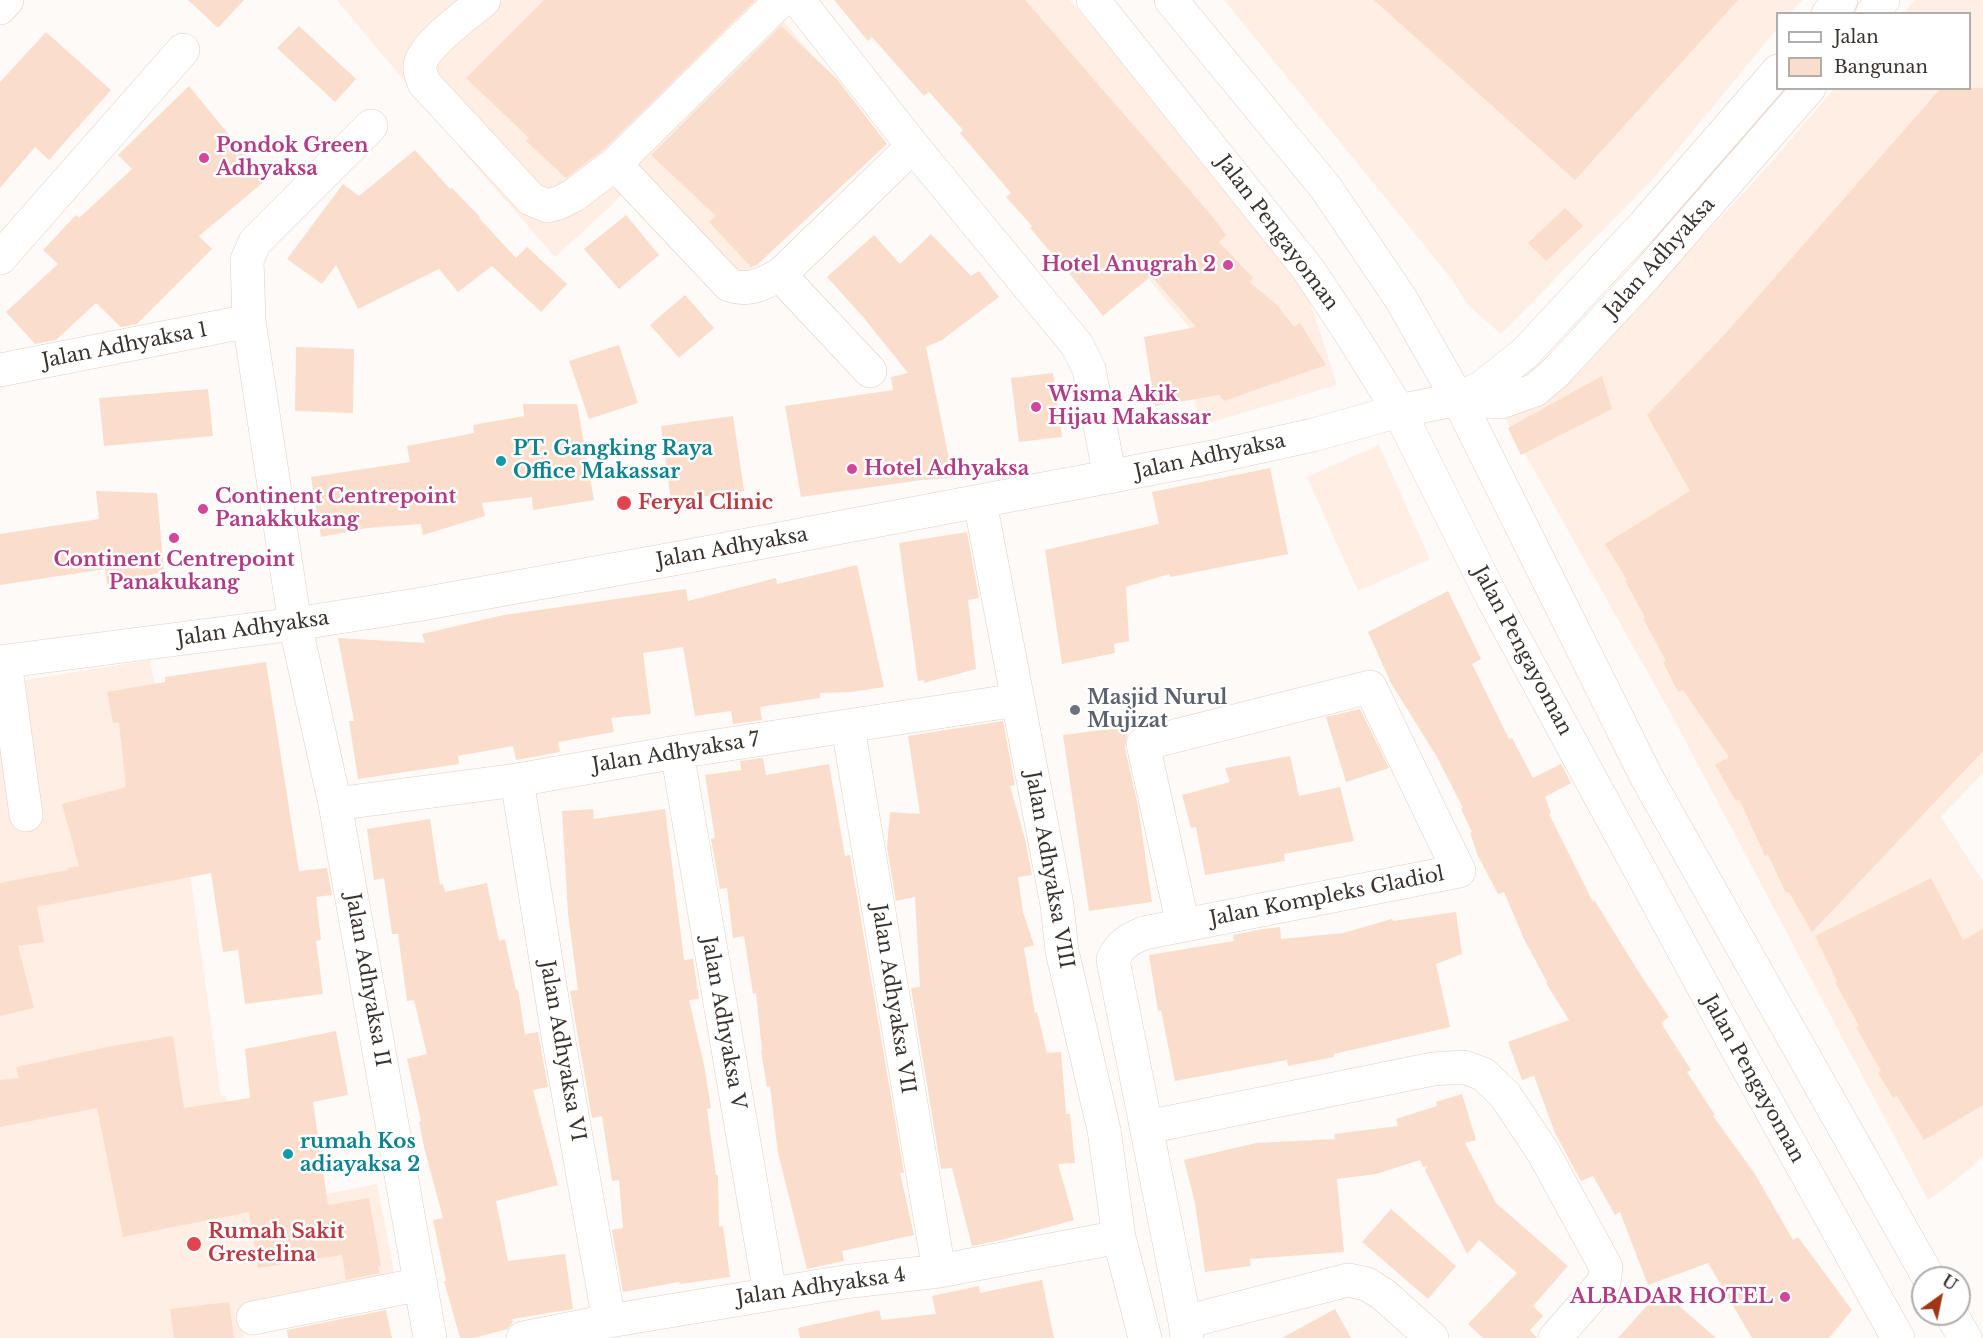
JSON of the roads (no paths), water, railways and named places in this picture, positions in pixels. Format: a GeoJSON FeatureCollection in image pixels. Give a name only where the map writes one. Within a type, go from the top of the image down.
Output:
{"type":"FeatureCollection","features":[{"type":"Feature","properties":{"kind":"street"},"geometry":{"type":"LineString","coordinates":[[0,8],[7,0]]}},
{"type":"Feature","properties":{"kind":"street"},"geometry":{"type":"LineString","coordinates":[[484,0],[431,46],[420,64],[420,73],[424,83],[531,199],[547,206],[574,195],[615,164],[782,0]]}},
{"type":"Feature","properties":{"kind":"street"},"geometry":{"type":"LineString","coordinates":[[798,0],[913,146],[1077,345],[1089,369],[1110,477]]}},
{"type":"Feature","properties":{"kind":"street","name":"Jalan Pengayoman"},"geometry":{"type":"LineString","coordinates":[[1093,0],[1308,268],[1400,411],[1503,618],[1730,1036],[1887,1333]]}},
{"type":"Feature","properties":{"kind":"street"},"geometry":{"type":"LineString","coordinates":[[1171,0],[1326,188],[1401,299],[1458,399],[1647,778],[1922,1266]]}},
{"type":"Feature","properties":{"kind":"street"},"geometry":{"type":"LineString","coordinates":[[1830,12],[1841,0]]}},
{"type":"Feature","properties":{"kind":"street"},"geometry":{"type":"LineString","coordinates":[[1874,12],[1883,0]]}},
{"type":"Feature","properties":{"kind":"street"},"geometry":{"type":"LineString","coordinates":[[0,258],[183,50]]}},
{"type":"Feature","properties":{"kind":"street","name":"Jalan Adhyaksa"},"geometry":{"type":"LineString","coordinates":[[2,661],[295,624],[615,570],[1218,456],[1458,399],[1481,388],[1525,352],[1644,225],[1776,73]]}},
{"type":"Feature","properties":{"kind":"street","name":"Jalan Adhyaksa"},"geometry":{"type":"LineString","coordinates":[[1458,399],[1501,402],[1535,390],[1554,374],[1618,306],[1807,90]]}},
{"type":"Feature","properties":{"kind":"street","name":"Jalan Adhyaksa II"},"geometry":{"type":"LineString","coordinates":[[371,126],[250,249],[247,260],[249,321],[295,624],[335,804],[430,1338]]}},
{"type":"Feature","properties":{"kind":"street"},"geometry":{"type":"LineString","coordinates":[[615,164],[729,285],[741,289],[753,288],[780,275],[913,146]]}},
{"type":"Feature","properties":{"kind":"street"},"geometry":{"type":"LineString","coordinates":[[780,275],[870,371]]}},
{"type":"Feature","properties":{"kind":"street","name":"Jalan Adhyaksa 1"},"geometry":{"type":"LineString","coordinates":[[0,370],[249,321]]}},
{"type":"Feature","properties":{"kind":"street","name":"Jalan Adhyaksa VIII"},"geometry":{"type":"LineString","coordinates":[[980,502],[1057,905],[1062,951],[1104,1130],[1119,1237]]}},
{"type":"Feature","properties":{"kind":"street"},"geometry":{"type":"LineString","coordinates":[[2,661],[26,815]]}},
{"type":"Feature","properties":{"kind":"street","name":"Jalan Kompleks Gladiol"},"geometry":{"type":"LineString","coordinates":[[1183,925],[1143,744],[1370,687],[1460,871],[1144,933],[1129,939],[1118,949],[1113,960],[1186,1330],[1348,1280],[1367,1284],[1384,1295],[1432,1338]]}},
{"type":"Feature","properties":{"kind":"street","name":"Jalan Adhyaksa 7"},"geometry":{"type":"LineString","coordinates":[[335,804],[517,780],[677,752],[1017,699]]}},
{"type":"Feature","properties":{"kind":"street","name":"Jalan Adhyaksa VII"},"geometry":{"type":"LineString","coordinates":[[848,727],[939,1271]]}},
{"type":"Feature","properties":{"kind":"street","name":"Jalan Adhyaksa V"},"geometry":{"type":"LineString","coordinates":[[677,752],[770,1294]]}},
{"type":"Feature","properties":{"kind":"street","name":"Jalan Adhyaksa VI"},"geometry":{"type":"LineString","coordinates":[[517,780],[559,1042],[609,1321]]}},
{"type":"Feature","properties":{"kind":"street"},"geometry":{"type":"LineString","coordinates":[[1147,1127],[1433,1068],[1464,1067],[1484,1074],[1505,1095],[1543,1152],[1606,1267],[1604,1282],[1555,1338]]}},
{"type":"Feature","properties":{"kind":"street"},"geometry":{"type":"LineString","coordinates":[[1119,1237],[1145,1338]]}},
{"type":"Feature","properties":{"kind":"street","name":"Jalan Adhyaksa 4"},"geometry":{"type":"LineString","coordinates":[[524,1338],[609,1321],[844,1282],[939,1271],[1119,1237]]}},
{"type":"Feature","properties":{"kind":"street"},"geometry":{"type":"LineString","coordinates":[[253,1318],[422,1284]]}},
{"type":"Feature","properties":{"kind":"place","name":"Pondok Green Adhyaksa"},"geometry":{"type":"Point","coordinates":[204,158]}},
{"type":"Feature","properties":{"kind":"place","name":"Hotel Anugrah 2"},"geometry":{"type":"Point","coordinates":[1228,265]}},
{"type":"Feature","properties":{"kind":"place","name":"Wisma Akik Hijau Makassar"},"geometry":{"type":"Point","coordinates":[1036,407]}},
{"type":"Feature","properties":{"kind":"place","name":"PT. Gangking Raya Office Makassar"},"geometry":{"type":"Point","coordinates":[501,461]}},
{"type":"Feature","properties":{"kind":"place","name":"Hotel Adhyaksa"},"geometry":{"type":"Point","coordinates":[852,469]}},
{"type":"Feature","properties":{"kind":"place","name":"Feryal Clinic"},"geometry":{"type":"Point","coordinates":[624,503]}},
{"type":"Feature","properties":{"kind":"place","name":"Continent Centrepoint Panakkukang"},"geometry":{"type":"Point","coordinates":[203,509]}},
{"type":"Feature","properties":{"kind":"place","name":"Continent Centrepoint Panakukang"},"geometry":{"type":"Point","coordinates":[174,538]}},
{"type":"Feature","properties":{"kind":"place","name":"Masjid Nurul Mujizat"},"geometry":{"type":"Point","coordinates":[1075,710]}},
{"type":"Feature","properties":{"kind":"place","name":"rumah Kos adiayaksa 2"},"geometry":{"type":"Point","coordinates":[288,1154]}},
{"type":"Feature","properties":{"kind":"place","name":"Rumah Sakit Grestelina"},"geometry":{"type":"Point","coordinates":[194,1244]}},
{"type":"Feature","properties":{"kind":"place","name":"ALBADAR HOTEL"},"geometry":{"type":"Point","coordinates":[1785,1297]}}]}
